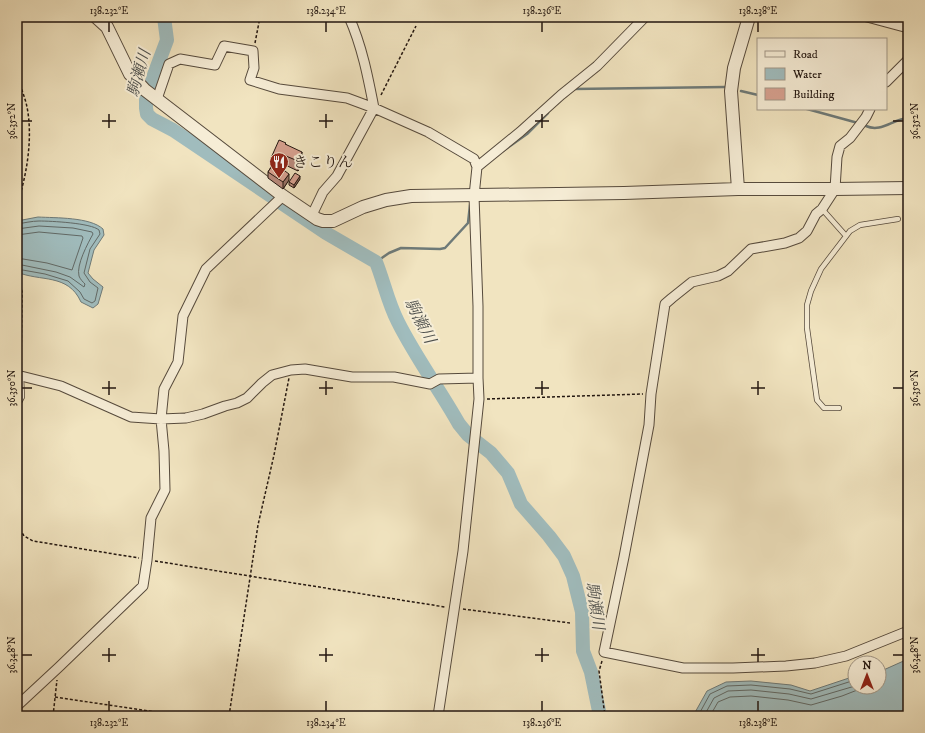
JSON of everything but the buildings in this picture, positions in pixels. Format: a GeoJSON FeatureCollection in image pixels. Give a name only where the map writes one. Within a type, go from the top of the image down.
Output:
{"type":"FeatureCollection","features":[{"type":"Feature","properties":{"kind":"street"},"geometry":{"type":"LineString","coordinates":[[96,17],[107,27],[130,74],[152,95],[283,196],[312,216],[323,221],[333,221],[363,207],[386,200],[411,196],[624,193],[738,189],[908,188]]}},
{"type":"Feature","properties":{"kind":"street"},"geometry":{"type":"LineString","coordinates":[[312,216],[323,192],[337,176],[374,108],[364,62],[355,30],[349,17]]}},
{"type":"Feature","properties":{"kind":"street"},"geometry":{"type":"LineString","coordinates":[[477,166],[520,132],[561,95],[597,66],[645,17]]}},
{"type":"Feature","properties":{"kind":"street"},"geometry":{"type":"LineString","coordinates":[[738,189],[731,91],[734,68],[749,17]]}},
{"type":"Feature","properties":{"kind":"street"},"geometry":{"type":"LineString","coordinates":[[867,17],[908,28]]}},
{"type":"Feature","properties":{"kind":"street"},"geometry":{"type":"LineString","coordinates":[[152,95],[169,64],[180,59],[215,65],[224,46],[253,50],[254,68],[250,80],[279,89],[346,98],[374,108],[428,132],[474,159],[477,166],[474,196],[478,306],[479,399],[463,551],[438,716]]}},
{"type":"Feature","properties":{"kind":"street"},"geometry":{"type":"LineString","coordinates":[[887,81],[908,60]]}},
{"type":"Feature","properties":{"kind":"street"},"geometry":{"type":"LineString","coordinates":[[870,110],[854,133],[838,149],[836,157],[835,189],[822,209],[816,214],[807,231],[799,238],[785,243],[751,249],[728,271],[718,276],[692,282],[665,304],[651,394],[649,425],[604,652],[683,668],[786,666],[815,663],[846,656],[908,631]]}},
{"type":"Feature","properties":{"kind":"street"},"geometry":{"type":"LineString","coordinates":[[17,706],[142,586],[147,560],[151,518],[165,490],[161,419],[164,389],[178,362],[183,316],[206,269],[283,196]]}},
{"type":"Feature","properties":{"kind":"street"},"geometry":{"type":"LineString","coordinates":[[19,376],[61,386],[131,417],[161,419],[191,417],[225,406],[237,404],[247,398],[272,375],[290,370],[305,369],[352,377],[394,377],[434,382],[478,378]]}},
{"type":"Feature","properties":{"kind":"lane"},"geometry":{"type":"LineString","coordinates":[[822,209],[846,236]]}},
{"type":"Feature","properties":{"kind":"lane"},"geometry":{"type":"LineString","coordinates":[[839,408],[824,408],[816,400],[807,328],[807,305],[811,291],[821,269],[846,236],[854,228],[860,225],[898,219]]}},
{"type":"Feature","properties":{"kind":"lane"},"geometry":{"type":"LineString","coordinates":[[17,406],[22,397],[19,376]]}},
{"type":"Feature","properties":{"kind":"path"},"geometry":{"type":"LineString","coordinates":[[253,50],[260,17]]}},
{"type":"Feature","properties":{"kind":"path"},"geometry":{"type":"LineString","coordinates":[[374,108],[416,26]]}},
{"type":"Feature","properties":{"kind":"path"},"geometry":{"type":"LineString","coordinates":[[17,75],[27,107],[29,126],[28,155],[22,188],[17,204]]}},
{"type":"Feature","properties":{"kind":"path"},"geometry":{"type":"LineString","coordinates":[[17,189],[22,188]]}},
{"type":"Feature","properties":{"kind":"path"},"geometry":{"type":"LineString","coordinates":[[17,281],[22,291],[19,376]]}},
{"type":"Feature","properties":{"kind":"path"},"geometry":{"type":"LineString","coordinates":[[229,716],[258,525],[274,454],[290,370]]}},
{"type":"Feature","properties":{"kind":"path"},"geometry":{"type":"LineString","coordinates":[[479,399],[651,394]]}},
{"type":"Feature","properties":{"kind":"path"},"geometry":{"type":"LineString","coordinates":[[17,524],[24,536],[33,541],[454,608],[570,623]]}},
{"type":"Feature","properties":{"kind":"path"},"geometry":{"type":"LineString","coordinates":[[604,652],[599,671],[605,716]]}},
{"type":"Feature","properties":{"kind":"path"},"geometry":{"type":"LineString","coordinates":[[53,716],[59,667]]}},
{"type":"Feature","properties":{"kind":"path"},"geometry":{"type":"LineString","coordinates":[[55,697],[182,716]]}},
{"type":"Feature","properties":{"kind":"water"},"geometry":{"type":"Polygon","coordinates":[[[38,217],[81,220],[90,222],[103,229],[104,235],[94,250],[88,273],[103,287],[98,304],[93,308],[81,302],[69,286],[61,282],[17,272],[17,221],[38,217]]]}},
{"type":"Feature","properties":{"kind":"water"},"geometry":{"type":"Polygon","coordinates":[[[908,659],[908,716],[693,716],[707,691],[726,682],[751,681],[791,685],[810,691],[847,679],[847,695],[887,695],[887,668],[908,659]]]}},
{"type":"Feature","properties":{"kind":"waterway","name":"駒瀬川"},"geometry":{"type":"LineString","coordinates":[[164,17],[167,40],[146,100],[147,114],[152,119],[173,130],[326,233],[376,262],[391,307],[398,322],[412,348],[459,424],[468,435],[491,453],[508,473],[521,504],[564,556],[573,576],[582,612],[583,651],[591,672],[600,716]]}},
{"type":"Feature","properties":{"kind":"waterway"},"geometry":{"type":"LineString","coordinates":[[573,89],[725,87]]}},
{"type":"Feature","properties":{"kind":"waterway"},"geometry":{"type":"LineString","coordinates":[[741,91],[757,95]]}},
{"type":"Feature","properties":{"kind":"waterway"},"geometry":{"type":"LineString","coordinates":[[811,110],[858,123]]}},
{"type":"Feature","properties":{"kind":"waterway"},"geometry":{"type":"LineString","coordinates":[[503,151],[527,134],[548,113]]}},
{"type":"Feature","properties":{"kind":"waterway"},"geometry":{"type":"LineString","coordinates":[[866,126],[877,128],[908,118]]}},
{"type":"Feature","properties":{"kind":"waterway"},"geometry":{"type":"LineString","coordinates":[[376,262],[389,253],[401,248],[445,248],[468,223],[470,205]]}},
{"type":"Feature","properties":{"kind":"place","name":"きこりん"},"geometry":{"type":"Point","coordinates":[279,179]}}]}
